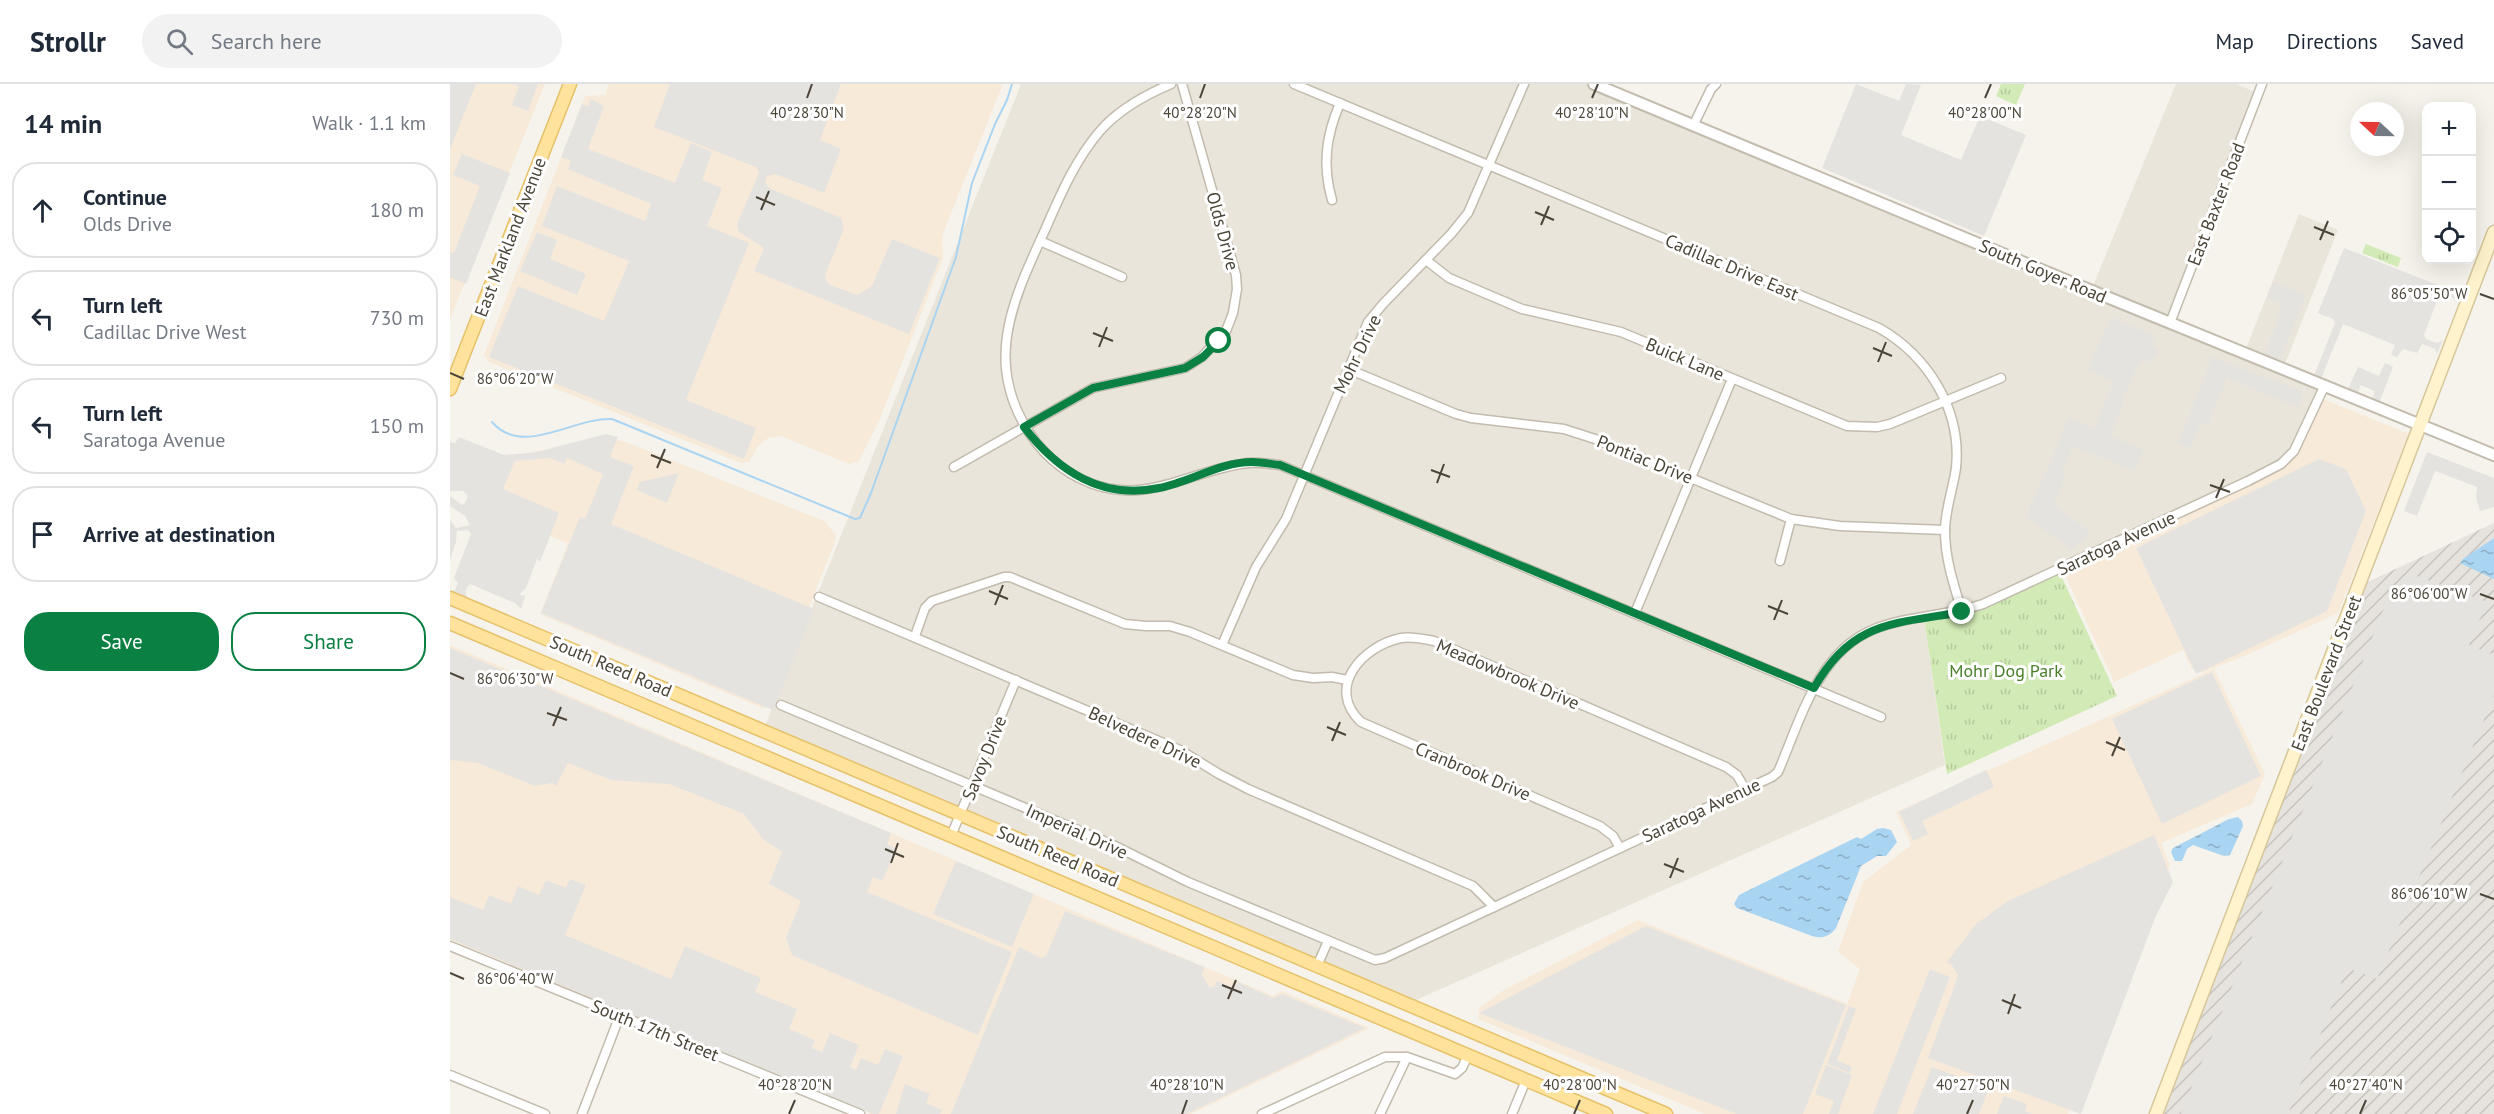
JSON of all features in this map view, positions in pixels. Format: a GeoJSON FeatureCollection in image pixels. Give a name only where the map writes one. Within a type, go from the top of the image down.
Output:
{"type":"FeatureCollection","features":[{"type":"Feature","properties":{"kind":"main road","name":"East Markland Avenue"},"geometry":{"type":"LineString","coordinates":[[450,389],[570,84]]}},
{"type":"Feature","properties":{"kind":"main road","name":"East Boulevard Street"},"geometry":{"type":"LineString","coordinates":[[2156,1114],[2494,232]]}},
{"type":"Feature","properties":{"kind":"main road","name":"South Reed Road"},"geometry":{"type":"LineString","coordinates":[[450,598],[1317,966],[1647,1111],[1666,1114]]}},
{"type":"Feature","properties":{"kind":"main road","name":"South Reed Road"},"geometry":{"type":"LineString","coordinates":[[450,624],[1606,1114]]}},
{"type":"Feature","properties":{"kind":"street"},"geometry":{"type":"LineString","coordinates":[[1171,84],[1124,109],[1100,131],[1081,157],[1040,241],[1014,308],[1006,348],[1006,372],[1011,397],[1024,427],[1042,451],[1061,467],[1089,483],[1110,489],[1135,491],[1159,488],[1251,462],[1280,465],[1881,717]]}},
{"type":"Feature","properties":{"kind":"street","name":"Olds Drive"},"geometry":{"type":"LineString","coordinates":[[954,467],[1093,388],[1185,368],[1203,357],[1226,331],[1233,313],[1237,289],[1236,275],[1182,84]]}},
{"type":"Feature","properties":{"kind":"street","name":"Cadillac Drive East"},"geometry":{"type":"LineString","coordinates":[[1294,84],[1879,328],[1912,352],[1931,374],[1946,401],[1954,437],[1956,466],[1945,530],[1948,564],[1962,612]]}},
{"type":"Feature","properties":{"kind":"street","name":"Mohr Drive"},"geometry":{"type":"LineString","coordinates":[[1222,645],[1256,567],[1286,519],[1368,322],[1468,213],[1524,84]]}},
{"type":"Feature","properties":{"kind":"street","name":"South Goyer Road"},"geometry":{"type":"LineString","coordinates":[[1594,84],[2324,387],[2419,423],[2494,455]]}},
{"type":"Feature","properties":{"kind":"street"},"geometry":{"type":"LineString","coordinates":[[1694,126],[1716,84]]}},
{"type":"Feature","properties":{"kind":"street","name":"East Baxter Road"},"geometry":{"type":"LineString","coordinates":[[2170,323],[2262,84]]}},
{"type":"Feature","properties":{"kind":"street"},"geometry":{"type":"LineString","coordinates":[[1332,200],[1326,178],[1325,154],[1329,132],[1340,103]]}},
{"type":"Feature","properties":{"kind":"street"},"geometry":{"type":"LineString","coordinates":[[1040,241],[1122,277]]}},
{"type":"Feature","properties":{"kind":"street","name":"Buick Lane"},"geometry":{"type":"LineString","coordinates":[[1426,260],[1449,278],[1522,309],[1621,333],[1829,419],[1859,428],[1890,424],[2001,378]]}},
{"type":"Feature","properties":{"kind":"street","name":"Pontiac Drive"},"geometry":{"type":"LineString","coordinates":[[1348,369],[1456,414],[1471,418],[1564,429],[1595,439],[1791,519],[1840,526],[1945,530]]}},
{"type":"Feature","properties":{"kind":"street"},"geometry":{"type":"LineString","coordinates":[[1635,613],[1732,379]]}},
{"type":"Feature","properties":{"kind":"street","name":"Saratoga Avenue"},"geometry":{"type":"LineString","coordinates":[[1372,959],[1385,958],[1772,777],[1778,772],[1814,688],[1840,650],[1871,630],[1962,612],[1983,604],[2281,464],[2300,442],[2324,387]]}},
{"type":"Feature","properties":{"kind":"street"},"geometry":{"type":"LineString","coordinates":[[1780,561],[1791,519]]}},
{"type":"Feature","properties":{"kind":"street"},"geometry":{"type":"LineString","coordinates":[[915,636],[925,608],[932,601],[1010,577],[1125,624],[1170,626],[1293,675],[1312,678],[1332,676],[1347,680]]}},
{"type":"Feature","properties":{"kind":"street","name":"Belvedere Drive"},"geometry":{"type":"LineString","coordinates":[[819,597],[1152,737],[1188,754],[1248,789],[1473,886],[1494,907]]}},
{"type":"Feature","properties":{"kind":"street","name":"Meadowbrook Drive"},"geometry":{"type":"LineString","coordinates":[[1347,680],[1355,667],[1378,648],[1390,642],[1401,638],[1434,641],[1726,767],[1737,775],[1745,789]]}},
{"type":"Feature","properties":{"kind":"street","name":"Savoy Drive"},"geometry":{"type":"LineString","coordinates":[[951,836],[1016,680]]}},
{"type":"Feature","properties":{"kind":"street","name":"Cranbrook Drive"},"geometry":{"type":"LineString","coordinates":[[1347,680],[1345,686],[1348,705],[1360,722],[1599,826],[1613,836],[1620,848]]}},
{"type":"Feature","properties":{"kind":"street","name":"Imperial Drive"},"geometry":{"type":"LineString","coordinates":[[781,705],[1372,959]]}},
{"type":"Feature","properties":{"kind":"street"},"geometry":{"type":"LineString","coordinates":[[1317,966],[1328,941]]}},
{"type":"Feature","properties":{"kind":"street","name":"South 17th Street"},"geometry":{"type":"LineString","coordinates":[[450,946],[621,1015],[839,1110],[860,1114]]}},
{"type":"Feature","properties":{"kind":"street"},"geometry":{"type":"LineString","coordinates":[[582,1114],[621,1015]]}},
{"type":"Feature","properties":{"kind":"street"},"geometry":{"type":"LineString","coordinates":[[1263,1114],[1385,1058],[1407,1057],[1455,1074],[1462,1068],[1468,1055]]}},
{"type":"Feature","properties":{"kind":"street"},"geometry":{"type":"LineString","coordinates":[[1380,1114],[1407,1057]]}},
{"type":"Feature","properties":{"kind":"street"},"geometry":{"type":"LineString","coordinates":[[450,1075],[545,1114]]}},
{"type":"Feature","properties":{"kind":"street"},"geometry":{"type":"LineString","coordinates":[[1512,1114],[1526,1080]]}},
{"type":"Feature","properties":{"kind":"shaded area"},"geometry":{"type":"Polygon","coordinates":[[[450,84],[545,84],[450,319],[450,84]]]}},
{"type":"Feature","properties":{"kind":"shaded area"},"geometry":{"type":"Polygon","coordinates":[[[450,84],[476,84],[450,149],[450,84]]]}},
{"type":"Feature","properties":{"kind":"shaded area"},"geometry":{"type":"Polygon","coordinates":[[[514,84],[538,84],[528,111],[512,105],[519,86],[514,84]]]}},
{"type":"Feature","properties":{"kind":"shaded area"},"geometry":{"type":"Polygon","coordinates":[[[609,84],[1003,84],[942,236],[943,258],[879,421],[859,461],[849,464],[781,436],[768,438],[758,446],[749,462],[741,463],[489,362],[484,355],[585,96],[605,95],[609,84]]]}},
{"type":"Feature","properties":{"kind":"shaded area"},"geometry":{"type":"Polygon","coordinates":[[[670,84],[841,84],[820,140],[841,149],[824,193],[775,174],[767,176],[765,183],[769,188],[841,218],[844,229],[825,275],[828,284],[857,295],[872,286],[892,239],[940,258],[909,334],[754,271],[764,248],[739,232],[737,224],[759,173],[756,167],[654,127],[670,84]]]}},
{"type":"Feature","properties":{"kind":"shaded area"},"geometry":{"type":"Polygon","coordinates":[[[1021,84],[1594,84],[2091,291],[2176,84],[2236,84],[2258,93],[2170,323],[2244,354],[2299,214],[2338,230],[2283,369],[2324,387],[2300,442],[2281,464],[1983,604],[1924,618],[1945,765],[1407,1004],[763,731],[1021,84]]]}},
{"type":"Feature","properties":{"kind":"shaded area"},"geometry":{"type":"Polygon","coordinates":[[[1856,84],[1899,101],[1906,84],[1921,85],[1901,135],[1961,160],[1980,116],[2026,135],[1984,236],[1822,168],[1856,84]]]}},
{"type":"Feature","properties":{"kind":"shaded area"},"geometry":{"type":"Polygon","coordinates":[[[591,99],[604,106],[588,149],[675,183],[691,143],[712,152],[702,180],[722,188],[707,226],[749,243],[686,400],[756,428],[744,459],[489,357],[518,286],[604,321],[629,261],[542,226],[557,186],[645,221],[651,204],[568,169],[571,161],[561,157],[582,104],[588,106],[591,99]]]}},
{"type":"Feature","properties":{"kind":"shaded area"},"geometry":{"type":"Polygon","coordinates":[[[462,154],[510,173],[466,284],[450,277],[450,252],[454,253],[480,186],[453,175],[462,154]]]}},
{"type":"Feature","properties":{"kind":"shaded area"},"geometry":{"type":"Polygon","coordinates":[[[537,232],[557,240],[550,259],[586,274],[577,295],[520,271],[537,232]]]}},
{"type":"Feature","properties":{"kind":"shaded area"},"geometry":{"type":"Polygon","coordinates":[[[2344,248],[2453,291],[2460,291],[2463,288],[2457,303],[2453,298],[2439,296],[2424,335],[2426,339],[2437,343],[2443,340],[2437,354],[2435,349],[2422,344],[2417,353],[2403,349],[2397,357],[2391,355],[2395,345],[2343,324],[2321,379],[2311,377],[2315,373],[2335,323],[2333,319],[2318,313],[2344,248]]]}},
{"type":"Feature","properties":{"kind":"shaded area"},"geometry":{"type":"Polygon","coordinates":[[[2273,282],[2306,295],[2279,361],[2280,365],[2263,358],[2280,314],[2278,312],[2281,304],[2267,298],[2273,282]]]}},
{"type":"Feature","properties":{"kind":"shaded area"},"geometry":{"type":"Polygon","coordinates":[[[2111,317],[2155,336],[2152,343],[2159,353],[2149,363],[2144,358],[2135,371],[2110,436],[2144,450],[2135,471],[2073,446],[2061,473],[2066,476],[2053,505],[2091,532],[2072,549],[2026,517],[2069,418],[2094,429],[2114,381],[2088,369],[2111,317]]]}},
{"type":"Feature","properties":{"kind":"shaded area"},"geometry":{"type":"Polygon","coordinates":[[[2212,357],[2303,392],[2298,407],[2227,378],[2208,425],[2201,423],[2190,448],[2178,443],[2212,357]]]}},
{"type":"Feature","properties":{"kind":"shaded area"},"geometry":{"type":"Polygon","coordinates":[[[2385,363],[2393,367],[2379,403],[2372,400],[2375,391],[2360,385],[2358,395],[2347,391],[2358,367],[2379,376],[2385,363]]]}},
{"type":"Feature","properties":{"kind":"shaded area"},"geometry":{"type":"Polygon","coordinates":[[[2323,399],[2409,434],[2338,613],[2249,654],[2201,673],[2199,666],[2192,669],[2183,650],[2114,682],[2065,575],[2282,468],[2299,450],[2323,399]]]}},
{"type":"Feature","properties":{"kind":"shaded area"},"geometry":{"type":"Polygon","coordinates":[[[606,434],[618,437],[610,457],[634,466],[611,524],[814,609],[773,710],[541,613],[580,517],[585,519],[603,474],[567,458],[564,464],[550,458],[515,461],[503,489],[559,513],[540,562],[537,559],[526,588],[520,594],[523,596],[526,594],[521,609],[515,603],[470,584],[465,591],[467,598],[450,591],[455,590],[458,583],[454,578],[471,534],[468,530],[457,531],[450,559],[450,520],[456,528],[470,525],[465,516],[450,506],[450,496],[462,505],[468,496],[463,491],[450,491],[450,442],[455,443],[459,437],[504,455],[537,452],[606,434]]]}},
{"type":"Feature","properties":{"kind":"shaded area"},"geometry":{"type":"Polygon","coordinates":[[[600,438],[623,441],[824,521],[836,535],[769,707],[762,708],[540,614],[568,544],[487,507],[506,458],[600,438]]]}},
{"type":"Feature","properties":{"kind":"shaded area"},"geometry":{"type":"Polygon","coordinates":[[[2427,452],[2494,478],[2494,507],[2480,511],[2476,498],[2477,487],[2435,471],[2417,516],[2404,511],[2427,452]]]}},
{"type":"Feature","properties":{"kind":"shaded area"},"geometry":{"type":"Polygon","coordinates":[[[2319,459],[2346,469],[2366,511],[2327,611],[2196,674],[2136,548],[2319,459]]]}},
{"type":"Feature","properties":{"kind":"shaded area"},"geometry":{"type":"Polygon","coordinates":[[[679,473],[667,503],[637,490],[640,482],[679,473]]]}},
{"type":"Feature","properties":{"kind":"shaded area"},"geometry":{"type":"Polygon","coordinates":[[[2494,523],[2494,1114],[2155,1114],[2359,586],[2494,523]]]}},
{"type":"Feature","properties":{"kind":"shaded area"},"geometry":{"type":"Polygon","coordinates":[[[2411,574],[2487,602],[2469,645],[2494,655],[2494,695],[2377,979],[2347,968],[2288,1114],[2181,1114],[2391,591],[2411,574]]]}},
{"type":"Feature","properties":{"kind":"shaded area"},"geometry":{"type":"Polygon","coordinates":[[[450,645],[1273,996],[1282,991],[1368,1029],[1191,1114],[871,1114],[450,940],[450,645]]]}},
{"type":"Feature","properties":{"kind":"shaded area"},"geometry":{"type":"Polygon","coordinates":[[[450,648],[891,833],[887,844],[896,849],[895,853],[882,881],[873,877],[867,892],[1012,952],[978,1035],[792,955],[786,938],[801,901],[769,884],[782,852],[763,839],[744,814],[669,784],[611,780],[568,763],[556,786],[552,783],[535,786],[478,763],[450,760],[450,648]]]}},
{"type":"Feature","properties":{"kind":"shaded area"},"geometry":{"type":"Polygon","coordinates":[[[2214,669],[2265,774],[2252,804],[2161,843],[2170,865],[2068,1114],[1705,1114],[1478,1019],[1479,1008],[1504,990],[1638,920],[1847,1004],[1860,969],[1838,952],[1863,882],[1911,845],[1896,812],[2214,669]]]}},
{"type":"Feature","properties":{"kind":"shaded area"},"geometry":{"type":"Polygon","coordinates":[[[2212,672],[2261,776],[2162,824],[2112,719],[2212,672]]]}},
{"type":"Feature","properties":{"kind":"shaded area"},"geometry":{"type":"Polygon","coordinates":[[[1986,770],[1994,787],[1922,821],[1928,834],[1913,841],[1899,812],[1986,770]]]}},
{"type":"Feature","properties":{"kind":"shaded area"},"geometry":{"type":"Polygon","coordinates":[[[2154,835],[2173,882],[2155,918],[2081,1114],[1928,1058],[1958,976],[1952,965],[1947,962],[1976,924],[2008,901],[2154,835]]]}},
{"type":"Feature","properties":{"kind":"shaded area"},"geometry":{"type":"Polygon","coordinates":[[[956,861],[1034,894],[1012,947],[933,914],[956,861]]]}},
{"type":"Feature","properties":{"kind":"shaded area"},"geometry":{"type":"Polygon","coordinates":[[[570,879],[586,885],[565,935],[671,979],[685,946],[761,978],[755,992],[797,1009],[789,1029],[815,1040],[812,1048],[822,1052],[830,1033],[859,1045],[850,1067],[856,1070],[861,1058],[878,1065],[885,1049],[903,1056],[879,1114],[873,1114],[450,939],[450,897],[483,910],[489,895],[511,904],[518,886],[539,895],[546,880],[566,888],[570,879]]]}},
{"type":"Feature","properties":{"kind":"shaded area"},"geometry":{"type":"Polygon","coordinates":[[[1065,911],[1204,967],[1202,975],[1210,988],[1215,986],[1217,981],[1234,989],[1238,982],[1273,998],[1282,994],[1365,1028],[1187,1114],[951,1114],[1019,947],[1041,958],[1046,956],[1065,911]]]}},
{"type":"Feature","properties":{"kind":"shaded area"},"geometry":{"type":"Polygon","coordinates":[[[1646,926],[1846,1005],[1803,1114],[1737,1114],[1479,1013],[1646,926]]]}},
{"type":"Feature","properties":{"kind":"shaded area"},"geometry":{"type":"Polygon","coordinates":[[[1930,969],[1950,977],[1897,1114],[1873,1114],[1930,969]]]}},
{"type":"Feature","properties":{"kind":"shaded area"},"geometry":{"type":"Polygon","coordinates":[[[1849,1006],[1856,1009],[1837,1060],[1852,1067],[1850,1073],[1827,1064],[1849,1006]]]}},
{"type":"Feature","properties":{"kind":"shaded area"},"geometry":{"type":"Polygon","coordinates":[[[1826,1065],[1852,1075],[1838,1114],[1829,1114],[1834,1101],[1815,1094],[1826,1065]]]}},
{"type":"Feature","properties":{"kind":"shaded area"},"geometry":{"type":"Polygon","coordinates":[[[1932,1067],[1989,1088],[1979,1114],[1913,1114],[1932,1067]]]}},
{"type":"Feature","properties":{"kind":"shaded area"},"geometry":{"type":"Polygon","coordinates":[[[905,1084],[930,1094],[926,1103],[942,1110],[940,1114],[896,1114],[905,1084]]]}},
{"type":"Feature","properties":{"kind":"shaded area"},"geometry":{"type":"Polygon","coordinates":[[[2004,1096],[2027,1104],[2025,1111],[2033,1114],[1997,1114],[2004,1096]]]}},
{"type":"Feature","properties":{"kind":"green space"},"geometry":{"type":"Polygon","coordinates":[[[2001,84],[2025,84],[2016,105],[1996,96],[2001,84]]]}},
{"type":"Feature","properties":{"kind":"green space"},"geometry":{"type":"Polygon","coordinates":[[[2366,244],[2401,258],[2398,267],[2362,253],[2366,244]]]}},
{"type":"Feature","properties":{"kind":"green space","name":"Mohr Dog Park"},"geometry":{"type":"Polygon","coordinates":[[[2058,569],[2117,696],[1947,774],[1924,618],[1962,612],[2058,569]]]}},
{"type":"Feature","properties":{"kind":"water"},"geometry":{"type":"Polygon","coordinates":[[[2494,538],[2494,579],[2460,563],[2463,559],[2494,538]]]}},
{"type":"Feature","properties":{"kind":"water"},"geometry":{"type":"Polygon","coordinates":[[[2238,817],[2243,826],[2230,855],[2224,856],[2193,845],[2187,849],[2182,861],[2175,861],[2171,852],[2173,848],[2229,819],[2238,817]]]}},
{"type":"Feature","properties":{"kind":"water"},"geometry":{"type":"Polygon","coordinates":[[[1883,828],[1891,830],[1897,842],[1886,856],[1877,856],[1861,866],[1836,928],[1828,935],[1812,936],[1737,908],[1734,904],[1739,895],[1857,837],[1861,839],[1883,828]]]}},
{"type":"Feature","properties":{"kind":"waterway"},"geometry":{"type":"LineString","coordinates":[[492,422],[504,432],[518,436],[533,436],[597,420],[612,419],[855,519],[860,518],[956,257],[972,183],[1012,84]]}},
{"type":"Feature","properties":{"kind":"route"},"geometry":{"type":"LineString","coordinates":[[1219,341],[1203,357],[1185,368],[1153,377],[1093,388],[1024,427],[1042,451],[1061,467],[1089,483],[1110,489],[1135,491],[1159,488],[1251,462],[1280,465],[1814,688],[1840,650],[1871,630],[1962,612]]}}]}
